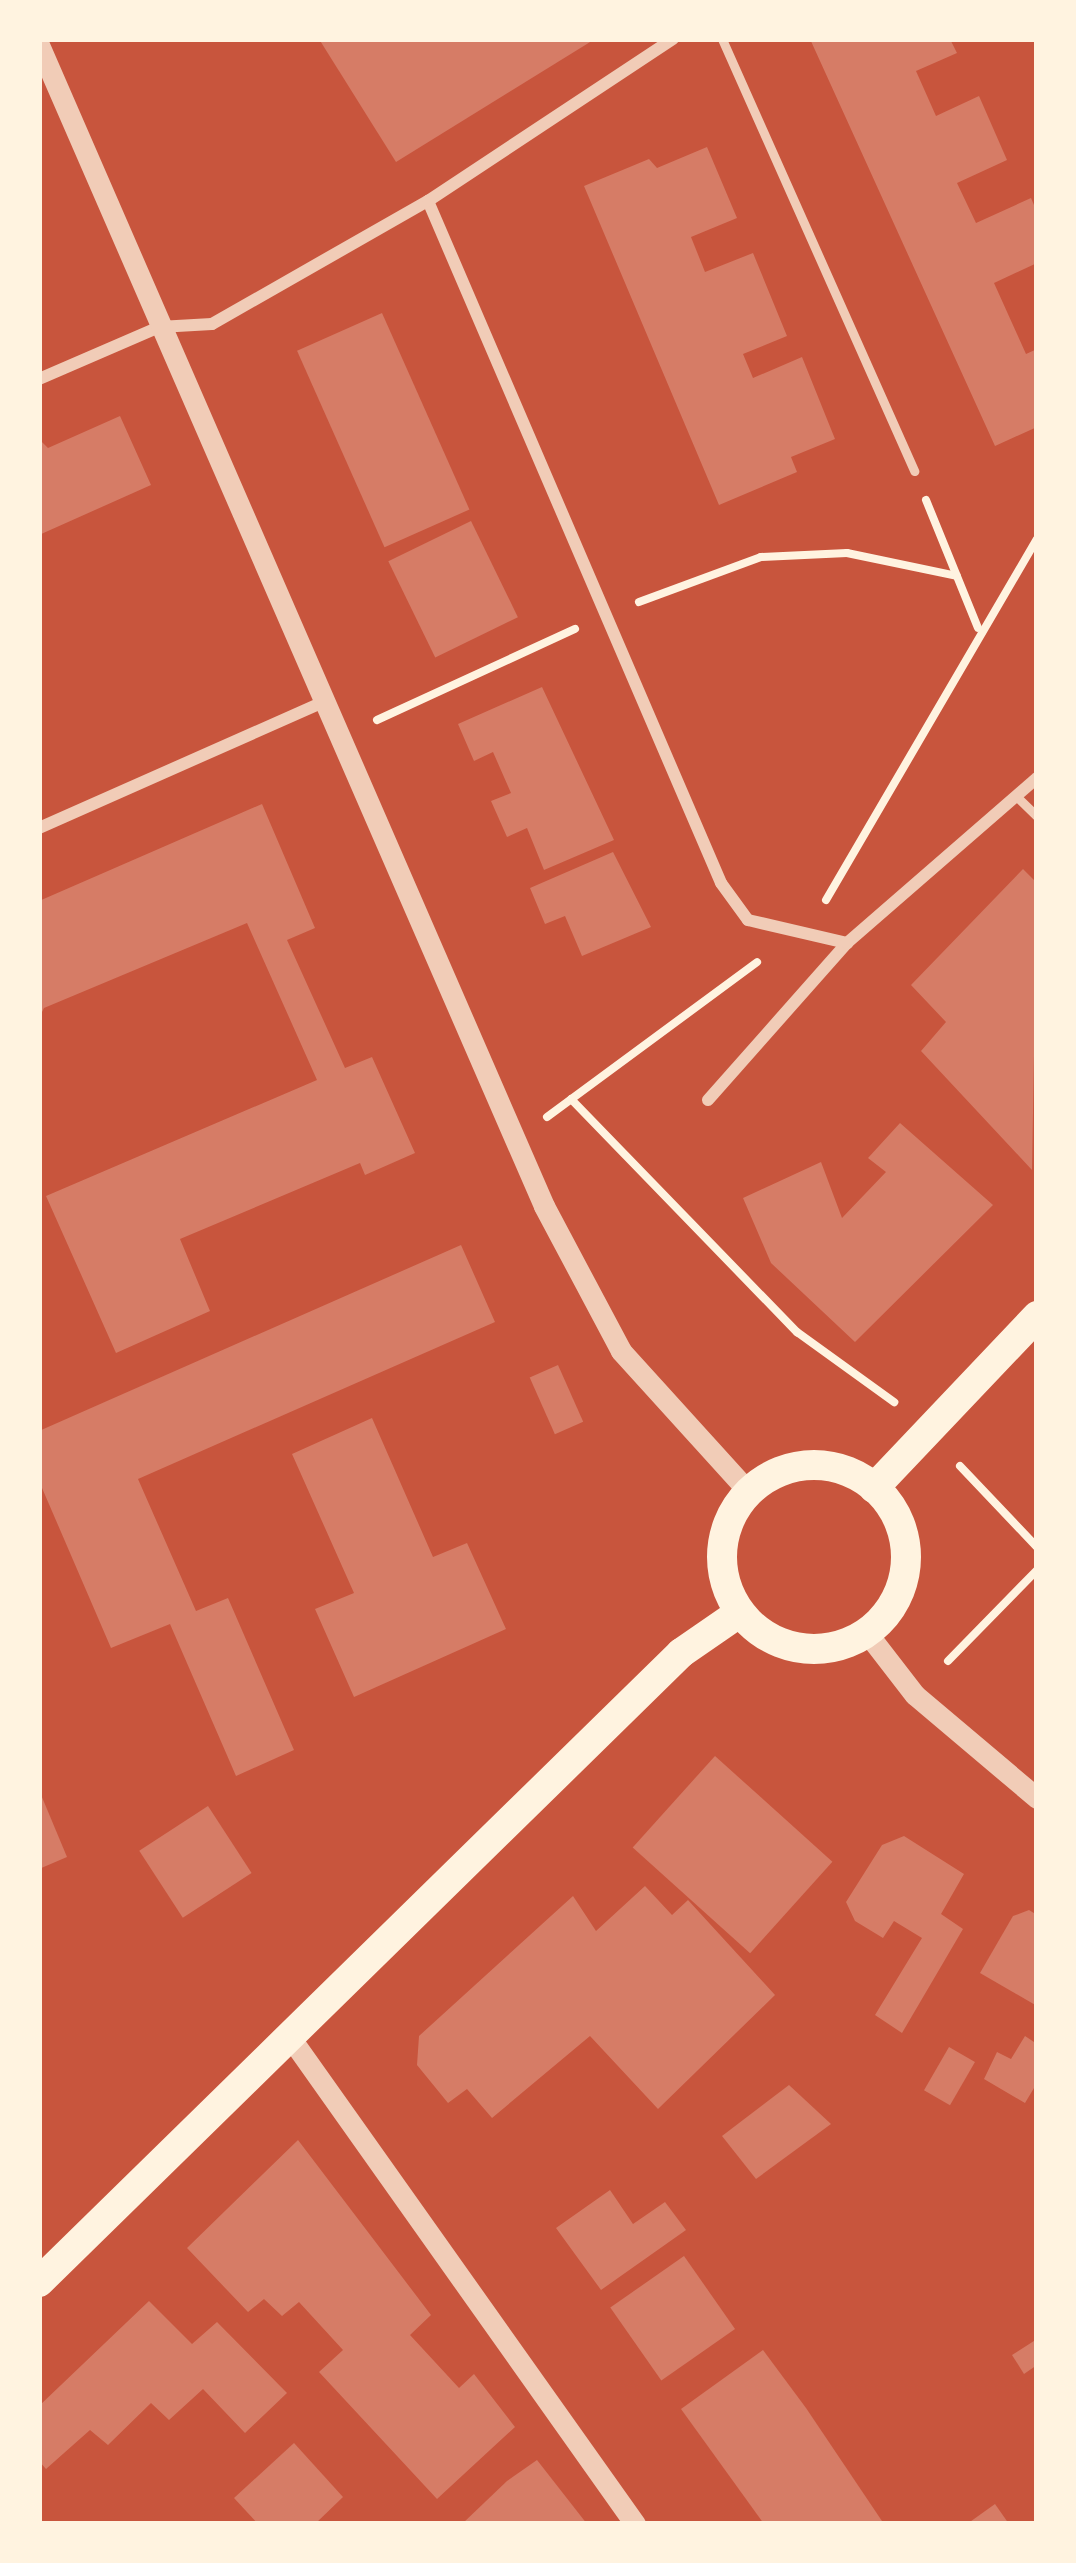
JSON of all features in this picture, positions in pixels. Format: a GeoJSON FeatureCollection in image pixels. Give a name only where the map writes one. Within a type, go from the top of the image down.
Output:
{"type":"FeatureCollection","features":[{"type":"Feature","properties":{"kind":"main road"},"geometry":{"type":"LineString","coordinates":[[874,1488],[1037,1316]]}},
{"type":"Feature","properties":{"kind":"main road"},"geometry":{"type":"LineString","coordinates":[[796,1466],[838,1469],[874,1488],[904,1534],[906,1562],[887,1614],[867,1633],[813,1650],[760,1632],[739,1612],[721,1564],[723,1538],[748,1491],[796,1466]]}},
{"type":"Feature","properties":{"kind":"main road"},"geometry":{"type":"LineString","coordinates":[[39,2282],[287,2032],[681,1653],[739,1612]]}},
{"type":"Feature","properties":{"kind":"street"},"geometry":{"type":"LineString","coordinates":[[39,380],[159,327],[212,325],[428,201],[673,39]]}},
{"type":"Feature","properties":{"kind":"street"},"geometry":{"type":"LineString","coordinates":[[39,45],[523,1162],[621,1351],[748,1491]]}},
{"type":"Feature","properties":{"kind":"street"},"geometry":{"type":"LineString","coordinates":[[428,201],[722,883],[748,920],[792,936],[847,943]]}},
{"type":"Feature","properties":{"kind":"street"},"geometry":{"type":"LineString","coordinates":[[39,827],[323,702]]}},
{"type":"Feature","properties":{"kind":"street"},"geometry":{"type":"LineString","coordinates":[[708,1100],[847,943],[1037,778]]}},
{"type":"Feature","properties":{"kind":"street"},"geometry":{"type":"LineString","coordinates":[[867,1633],[915,1695],[1037,1798]]}},
{"type":"Feature","properties":{"kind":"street"},"geometry":{"type":"LineString","coordinates":[[287,2032],[635,2524]]}},
{"type":"Feature","properties":{"kind":"lane"},"geometry":{"type":"LineString","coordinates":[[722,39],[914,471]]}},
{"type":"Feature","properties":{"kind":"lane"},"geometry":{"type":"LineString","coordinates":[[1017,796],[1037,816]]}},
{"type":"Feature","properties":{"kind":"path"},"geometry":{"type":"LineString","coordinates":[[914,471],[978,628]]}},
{"type":"Feature","properties":{"kind":"path"},"geometry":{"type":"LineString","coordinates":[[541,1121],[792,936],[823,906],[978,628],[1037,539]]}},
{"type":"Feature","properties":{"kind":"path"},"geometry":{"type":"LineString","coordinates":[[571,1100],[797,1332],[895,1403]]}},
{"type":"Feature","properties":{"kind":"path"},"geometry":{"type":"LineString","coordinates":[[955,1461],[1037,1547]]}},
{"type":"Feature","properties":{"kind":"path"},"geometry":{"type":"LineString","coordinates":[[948,1661],[1037,1570]]}},
{"type":"Feature","properties":{"kind":"building"},"geometry":{"type":"Polygon","coordinates":[[[319,39],[595,39],[396,162],[319,39]]]}},
{"type":"Feature","properties":{"kind":"building"},"geometry":{"type":"Polygon","coordinates":[[[810,39],[950,39],[957,53],[916,71],[936,116],[979,96],[1007,160],[957,183],[976,223],[1031,198],[1037,212],[1037,263],[994,283],[1026,354],[1037,349],[1037,427],[995,446],[810,39]]]}},
{"type":"Feature","properties":{"kind":"building"},"geometry":{"type":"Polygon","coordinates":[[[707,147],[737,218],[691,237],[705,272],[753,253],[787,336],[743,354],[753,378],[802,357],[835,439],[791,457],[797,472],[719,505],[584,186],[649,159],[657,168],[707,147]]]}},
{"type":"Feature","properties":{"kind":"building"},"geometry":{"type":"Polygon","coordinates":[[[382,313],[469,509],[384,547],[297,351],[382,313]]]}},
{"type":"Feature","properties":{"kind":"building"},"geometry":{"type":"Polygon","coordinates":[[[120,416],[151,485],[39,535],[39,439],[48,448],[120,416]]]}},
{"type":"Feature","properties":{"kind":"building"},"geometry":{"type":"Polygon","coordinates":[[[471,521],[518,617],[435,658],[388,561],[471,521]]]}},
{"type":"Feature","properties":{"kind":"building"},"geometry":{"type":"Polygon","coordinates":[[[542,687],[614,840],[544,870],[527,828],[507,837],[491,801],[511,793],[493,752],[474,761],[458,724],[542,687]]]}},
{"type":"Feature","properties":{"kind":"building"},"geometry":{"type":"Polygon","coordinates":[[[262,804],[315,928],[287,940],[345,1068],[372,1057],[415,1153],[365,1175],[360,1163],[180,1239],[210,1311],[116,1353],[46,1196],[317,1080],[247,923],[44,1008],[39,1018],[39,901],[262,804]]]}},
{"type":"Feature","properties":{"kind":"building"},"geometry":{"type":"Polygon","coordinates":[[[613,852],[651,927],[582,956],[565,916],[545,924],[530,888],[613,852]]]}},
{"type":"Feature","properties":{"kind":"building"},"geometry":{"type":"Polygon","coordinates":[[[1023,869],[1037,883],[1032,1170],[921,1051],[946,1022],[911,985],[1023,869]]]}},
{"type":"Feature","properties":{"kind":"building"},"geometry":{"type":"Polygon","coordinates":[[[900,1123],[993,1205],[855,1342],[771,1263],[743,1198],[821,1162],[842,1218],[886,1172],[868,1158],[900,1123]]]}},
{"type":"Feature","properties":{"kind":"building"},"geometry":{"type":"Polygon","coordinates":[[[461,1245],[495,1322],[138,1479],[196,1611],[228,1598],[294,1750],[236,1776],[170,1624],[111,1648],[39,1481],[39,1431],[461,1245]]]}},
{"type":"Feature","properties":{"kind":"building"},"geometry":{"type":"Polygon","coordinates":[[[558,1365],[583,1422],[555,1434],[530,1378],[558,1365]]]}},
{"type":"Feature","properties":{"kind":"building"},"geometry":{"type":"Polygon","coordinates":[[[372,1418],[433,1557],[467,1543],[506,1629],[354,1697],[315,1609],[354,1593],[292,1454],[372,1418]]]}},
{"type":"Feature","properties":{"kind":"building"},"geometry":{"type":"Polygon","coordinates":[[[715,1756],[832,1862],[750,1953],[633,1847],[715,1756]]]}},
{"type":"Feature","properties":{"kind":"building"},"geometry":{"type":"Polygon","coordinates":[[[39,1790],[67,1857],[39,1869],[39,1790]]]}},
{"type":"Feature","properties":{"kind":"building"},"geometry":{"type":"Polygon","coordinates":[[[208,1806],[252,1873],[183,1918],[139,1851],[208,1806]]]}},
{"type":"Feature","properties":{"kind":"building"},"geometry":{"type":"Polygon","coordinates":[[[904,1836],[964,1874],[941,1914],[963,1929],[902,2033],[875,2015],[922,1938],[894,1921],[883,1938],[855,1921],[846,1902],[882,1845],[904,1836]]]}},
{"type":"Feature","properties":{"kind":"building"},"geometry":{"type":"Polygon","coordinates":[[[645,1886],[672,1915],[688,1900],[775,1995],[658,2109],[590,2036],[492,2118],[467,2089],[448,2103],[417,2065],[419,2036],[573,1896],[596,1931],[645,1886]]]}},
{"type":"Feature","properties":{"kind":"building"},"geometry":{"type":"Polygon","coordinates":[[[1029,1910],[1037,1915],[1037,2006],[980,1973],[1013,1916],[1029,1910]]]}},
{"type":"Feature","properties":{"kind":"building"},"geometry":{"type":"Polygon","coordinates":[[[1025,2036],[1037,2044],[1037,2083],[1025,2103],[984,2079],[997,2052],[1011,2059],[1025,2036]]]}},
{"type":"Feature","properties":{"kind":"building"},"geometry":{"type":"Polygon","coordinates":[[[949,2047],[975,2062],[950,2105],[924,2090],[949,2047]]]}},
{"type":"Feature","properties":{"kind":"building"},"geometry":{"type":"Polygon","coordinates":[[[789,2085],[831,2124],[756,2179],[722,2136],[789,2085]]]}},
{"type":"Feature","properties":{"kind":"building"},"geometry":{"type":"Polygon","coordinates":[[[298,2140],[431,2315],[410,2335],[459,2388],[474,2374],[515,2427],[437,2499],[319,2372],[343,2350],[299,2302],[282,2316],[264,2299],[248,2312],[187,2248],[298,2140]]]}},
{"type":"Feature","properties":{"kind":"building"},"geometry":{"type":"Polygon","coordinates":[[[610,2190],[633,2224],[665,2202],[686,2230],[601,2290],[556,2228],[610,2190]]]}},
{"type":"Feature","properties":{"kind":"building"},"geometry":{"type":"Polygon","coordinates":[[[684,2256],[735,2329],[661,2381],[610,2308],[684,2256]]]}},
{"type":"Feature","properties":{"kind":"building"},"geometry":{"type":"Polygon","coordinates":[[[149,2301],[192,2344],[217,2322],[287,2393],[245,2433],[203,2389],[169,2420],[151,2403],[108,2445],[90,2430],[46,2469],[39,2461],[39,2406],[149,2301]]]}},
{"type":"Feature","properties":{"kind":"building"},"geometry":{"type":"Polygon","coordinates":[[[1037,2339],[1037,2365],[1024,2374],[1012,2355],[1037,2339]]]}},
{"type":"Feature","properties":{"kind":"building"},"geometry":{"type":"Polygon","coordinates":[[[763,2350],[884,2524],[764,2524],[681,2409],[763,2350]]]}},
{"type":"Feature","properties":{"kind":"building"},"geometry":{"type":"Polygon","coordinates":[[[294,2443],[343,2497],[315,2524],[258,2524],[234,2498],[294,2443]]]}},
{"type":"Feature","properties":{"kind":"building"},"geometry":{"type":"Polygon","coordinates":[[[537,2460],[587,2524],[462,2524],[507,2481],[537,2460]]]}},
{"type":"Feature","properties":{"kind":"building"},"geometry":{"type":"Polygon","coordinates":[[[995,2504],[1009,2524],[967,2524],[995,2504]]]}}]}
